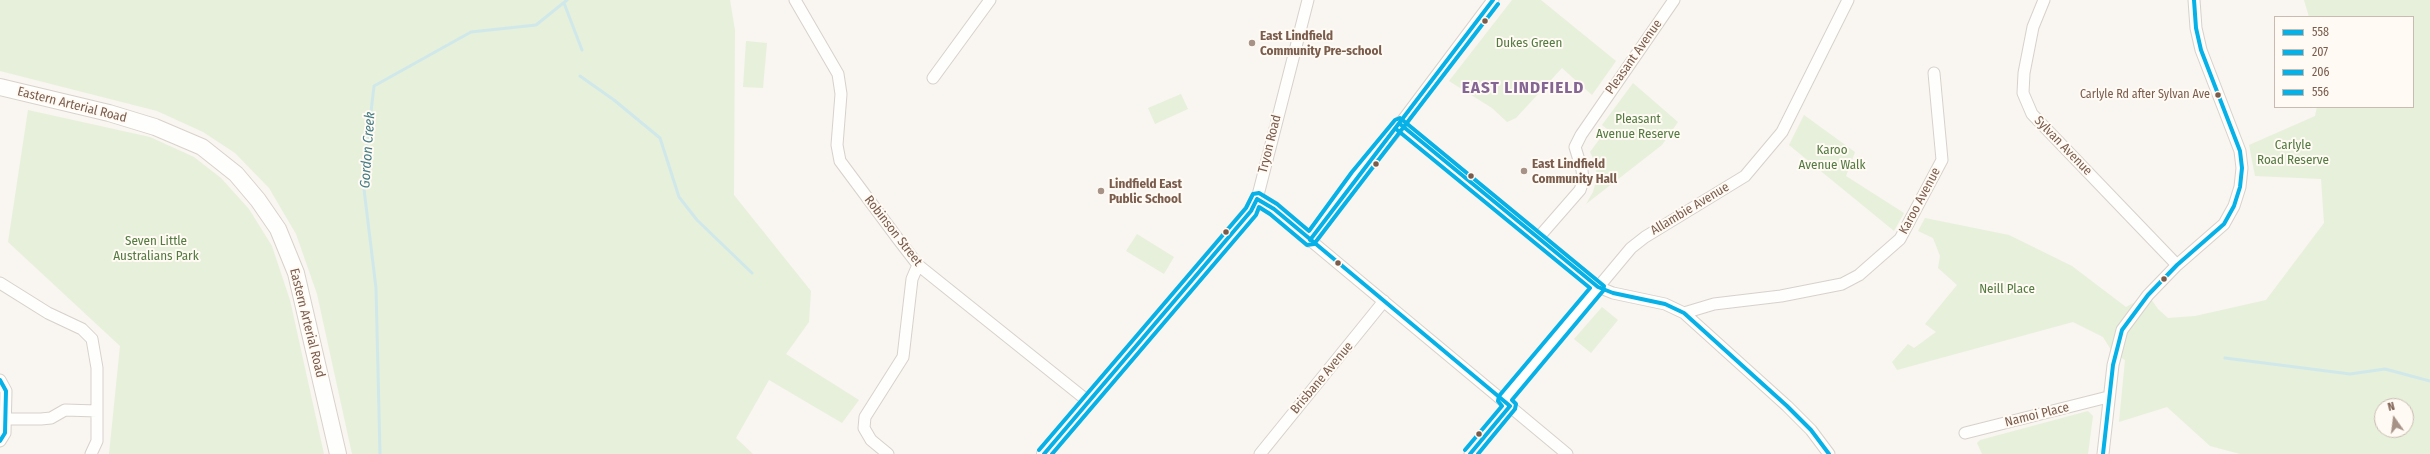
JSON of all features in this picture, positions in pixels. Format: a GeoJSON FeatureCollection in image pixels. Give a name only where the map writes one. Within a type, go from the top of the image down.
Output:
{"type":"FeatureCollection","features":[{"type":"Feature","properties":{"kind":"main road","name":"Eastern Arterial Road"},"geometry":{"type":"LineString","coordinates":[[0,87],[109,113],[155,127],[202,148],[236,174],[258,200],[278,229],[296,273],[338,454]]}},
{"type":"Feature","properties":{"kind":"street","name":"Robinson Street"},"geometry":{"type":"LineString","coordinates":[[794,0],[838,74],[841,94],[837,145],[840,161],[918,265],[1089,402]]}},
{"type":"Feature","properties":{"kind":"street"},"geometry":{"type":"LineString","coordinates":[[933,78],[990,0]]}},
{"type":"Feature","properties":{"kind":"street","name":"Tryon Road"},"geometry":{"type":"LineString","coordinates":[[1044,454],[1251,211],[1257,199],[1308,0]]}},
{"type":"Feature","properties":{"kind":"street"},"geometry":{"type":"LineString","coordinates":[[1310,240],[1357,176],[1400,124],[1493,0]]}},
{"type":"Feature","properties":{"kind":"street","name":"Pleasant Avenue"},"geometry":{"type":"LineString","coordinates":[[1539,237],[1580,190],[1583,181],[1582,170],[1575,147],[1581,135],[1674,0]]}},
{"type":"Feature","properties":{"kind":"street","name":"Allambie Avenue"},"geometry":{"type":"LineString","coordinates":[[1470,454],[1507,403],[1598,287],[1631,248],[1645,236],[1745,176],[1782,132],[1848,0]]}},
{"type":"Feature","properties":{"kind":"street","name":"Sylvan Avenue"},"geometry":{"type":"LineString","coordinates":[[2044,0],[2033,27],[2024,73],[2023,93],[2032,114],[2177,265]]}},
{"type":"Feature","properties":{"kind":"street"},"geometry":{"type":"LineString","coordinates":[[2103,454],[2108,397],[2122,330],[2148,295],[2177,265],[2224,224],[2238,196],[2242,178],[2240,151],[2200,46],[2196,28],[2194,0]]}},
{"type":"Feature","properties":{"kind":"street","name":"Karoo Avenue"},"geometry":{"type":"LineString","coordinates":[[1684,313],[1714,304],[1781,296],[1842,284],[1859,275],[1900,239],[1942,160],[1934,73]]}},
{"type":"Feature","properties":{"kind":"street"},"geometry":{"type":"LineString","coordinates":[[1400,124],[1598,287],[1613,293],[1665,304],[1684,313],[1787,406],[1811,430],[1829,454]]}},
{"type":"Feature","properties":{"kind":"street"},"geometry":{"type":"LineString","coordinates":[[1257,199],[1274,209],[1568,454]]}},
{"type":"Feature","properties":{"kind":"street"},"geometry":{"type":"LineString","coordinates":[[888,454],[872,440],[864,428],[865,417],[903,357],[912,279],[918,265]]}},
{"type":"Feature","properties":{"kind":"street"},"geometry":{"type":"LineString","coordinates":[[0,283],[48,313],[82,329],[92,339],[97,368],[97,441],[91,454]]}},
{"type":"Feature","properties":{"kind":"street","name":"Brisbane Avenue"},"geometry":{"type":"LineString","coordinates":[[1260,454],[1384,301]]}},
{"type":"Feature","properties":{"kind":"street"},"geometry":{"type":"LineString","coordinates":[[0,380],[6,391],[6,433],[0,441]]}},
{"type":"Feature","properties":{"kind":"street","name":"Namoi Place"},"geometry":{"type":"LineString","coordinates":[[1965,433],[2108,397]]}},
{"type":"Feature","properties":{"kind":"street"},"geometry":{"type":"LineString","coordinates":[[6,419],[51,418],[66,410],[97,411]]}},
{"type":"Feature","properties":{"kind":"green space"},"geometry":{"type":"Polygon","coordinates":[[[0,0],[730,0],[735,30],[734,195],[811,291],[809,322],[786,354],[859,400],[842,423],[769,380],[736,438],[753,454],[352,454],[317,294],[296,234],[269,188],[235,153],[203,132],[157,111],[0,71],[0,0]]]}},
{"type":"Feature","properties":{"kind":"green space","name":"Dukes Green"},"geometry":{"type":"Polygon","coordinates":[[[1512,0],[1541,0],[1616,61],[1592,95],[1562,68],[1516,118],[1507,122],[1492,108],[1449,81],[1512,0]]]}},
{"type":"Feature","properties":{"kind":"green space"},"geometry":{"type":"Polygon","coordinates":[[[2304,0],[2430,0],[2430,454],[2240,454],[2210,446],[2167,407],[2119,422],[2125,360],[2113,353],[2103,337],[2073,322],[1897,370],[1892,362],[1908,344],[1914,348],[1936,332],[1925,324],[1957,285],[1938,268],[1940,256],[1933,238],[1918,231],[1925,218],[2009,235],[2072,266],[2126,307],[2148,295],[2158,309],[2168,318],[2195,316],[2266,300],[2324,223],[2321,179],[2255,176],[2249,145],[2315,116],[2317,108],[2414,108],[2414,16],[2309,16],[2304,0]]]}},
{"type":"Feature","properties":{"kind":"green space"},"geometry":{"type":"Polygon","coordinates":[[[746,41],[767,43],[763,88],[743,87],[746,41]]]}},
{"type":"Feature","properties":{"kind":"green space","name":"Pleasant Avenue Reserve"},"geometry":{"type":"Polygon","coordinates":[[[1633,83],[1678,122],[1662,145],[1586,204],[1593,192],[1597,177],[1595,162],[1590,152],[1607,129],[1602,125],[1633,83]]]}},
{"type":"Feature","properties":{"kind":"green space"},"geometry":{"type":"Polygon","coordinates":[[[1181,94],[1188,109],[1155,124],[1148,108],[1181,94]]]}},
{"type":"Feature","properties":{"kind":"green space","name":"Seven Little Australians Park"},"geometry":{"type":"Polygon","coordinates":[[[28,110],[150,137],[194,157],[221,178],[249,209],[272,246],[290,300],[324,454],[109,454],[120,346],[8,242],[28,110]]]}},
{"type":"Feature","properties":{"kind":"green space","name":"Karoo Avenue Walk"},"geometry":{"type":"Polygon","coordinates":[[[1804,115],[1855,152],[1846,176],[1904,213],[1894,231],[1789,145],[1804,115]]]}},
{"type":"Feature","properties":{"kind":"green space"},"geometry":{"type":"Polygon","coordinates":[[[1137,234],[1174,257],[1164,274],[1126,251],[1137,234]]]}},
{"type":"Feature","properties":{"kind":"green space"},"geometry":{"type":"Polygon","coordinates":[[[1602,307],[1618,320],[1591,353],[1574,339],[1602,307]]]}},
{"type":"Feature","properties":{"kind":"green space"},"geometry":{"type":"Polygon","coordinates":[[[2088,411],[2093,416],[2088,454],[1982,454],[1977,443],[1980,440],[2088,411]]]}},
{"type":"Feature","properties":{"kind":"waterway","name":"Gordon Creek"},"geometry":{"type":"LineString","coordinates":[[380,454],[376,288],[363,181],[374,86],[471,32],[536,25],[567,0]]}},
{"type":"Feature","properties":{"kind":"waterway"},"geometry":{"type":"LineString","coordinates":[[564,3],[582,50]]}},
{"type":"Feature","properties":{"kind":"waterway"},"geometry":{"type":"LineString","coordinates":[[580,76],[614,100],[660,138],[679,197],[697,220],[752,273]]}},
{"type":"Feature","properties":{"kind":"waterway"},"geometry":{"type":"LineString","coordinates":[[2225,358],[2350,374],[2385,369],[2430,381]]}},
{"type":"Feature","properties":{"kind":"transit line","name":"558"},"geometry":{"type":"LineString","coordinates":[[1310,240],[1493,0]]}},
{"type":"Feature","properties":{"kind":"transit line","name":"558"},"geometry":{"type":"LineString","coordinates":[[2103,454],[2113,365],[2122,330],[2148,295],[2177,265],[2224,224],[2234,206],[2240,187],[2242,168],[2240,151],[2201,50],[2196,28],[2194,0]]}},
{"type":"Feature","properties":{"kind":"transit line","name":"207"},"geometry":{"type":"LineString","coordinates":[[1052,454],[1256,215],[1259,207],[1270,214],[1307,245],[1314,244],[1498,4]]}},
{"type":"Feature","properties":{"kind":"transit line","name":"206"},"geometry":{"type":"LineString","coordinates":[[1039,450],[1246,208],[1253,194],[1259,193],[1277,204],[1309,231],[1352,172],[1395,120],[1400,118],[1604,286],[1603,291],[1512,400],[1516,404],[1515,409],[1478,454]]}},
{"type":"Feature","properties":{"kind":"transit line","name":"558"},"geometry":{"type":"LineString","coordinates":[[1400,124],[1598,287],[1613,293],[1665,304],[1684,313],[1787,406],[1811,430],[1829,454]]}},
{"type":"Feature","properties":{"kind":"transit line","name":"207"},"geometry":{"type":"LineString","coordinates":[[1396,129],[1590,288],[1499,396],[1498,401],[1502,406],[1465,450]]}},
{"type":"Feature","properties":{"kind":"transit line","name":"558"},"geometry":{"type":"LineString","coordinates":[[1257,199],[1274,209],[1510,406]]}},
{"type":"Feature","properties":{"kind":"transit line","name":"558"},"geometry":{"type":"LineString","coordinates":[[1044,454],[1251,211],[1257,199]]}},
{"type":"Feature","properties":{"kind":"transit line","name":"556"},"geometry":{"type":"LineString","coordinates":[[0,380],[6,391],[5,433],[0,441]]}},
{"type":"Feature","properties":{"kind":"transit line","name":"558"},"geometry":{"type":"LineString","coordinates":[[1470,454],[1510,406]]}},
{"type":"Feature","properties":{"kind":"place","name":"East Lindfield Community Pre-school"},"geometry":{"type":"Point","coordinates":[1252,43]}},
{"type":"Feature","properties":{"kind":"place","name":"Carlyle Rd after Sylvan Ave"},"geometry":{"type":"Point","coordinates":[2218,95]}},
{"type":"Feature","properties":{"kind":"place","name":"East Lindfield Community Hall"},"geometry":{"type":"Point","coordinates":[1524,171]}},
{"type":"Feature","properties":{"kind":"place","name":"Lindfield East Public School"},"geometry":{"type":"Point","coordinates":[1101,191]}},
{"type":"Feature","properties":{"kind":"district","name":"EAST LINDFIELD"},"geometry":{"type":"Point","coordinates":[1523,88]}},
{"type":"Feature","properties":{"kind":"park label","name":"Carlyle Road Reserve"},"geometry":{"type":"Point","coordinates":[2293,152]}},
{"type":"Feature","properties":{"kind":"park label","name":"Neill Place"},"geometry":{"type":"Point","coordinates":[2007,289]}}]}
